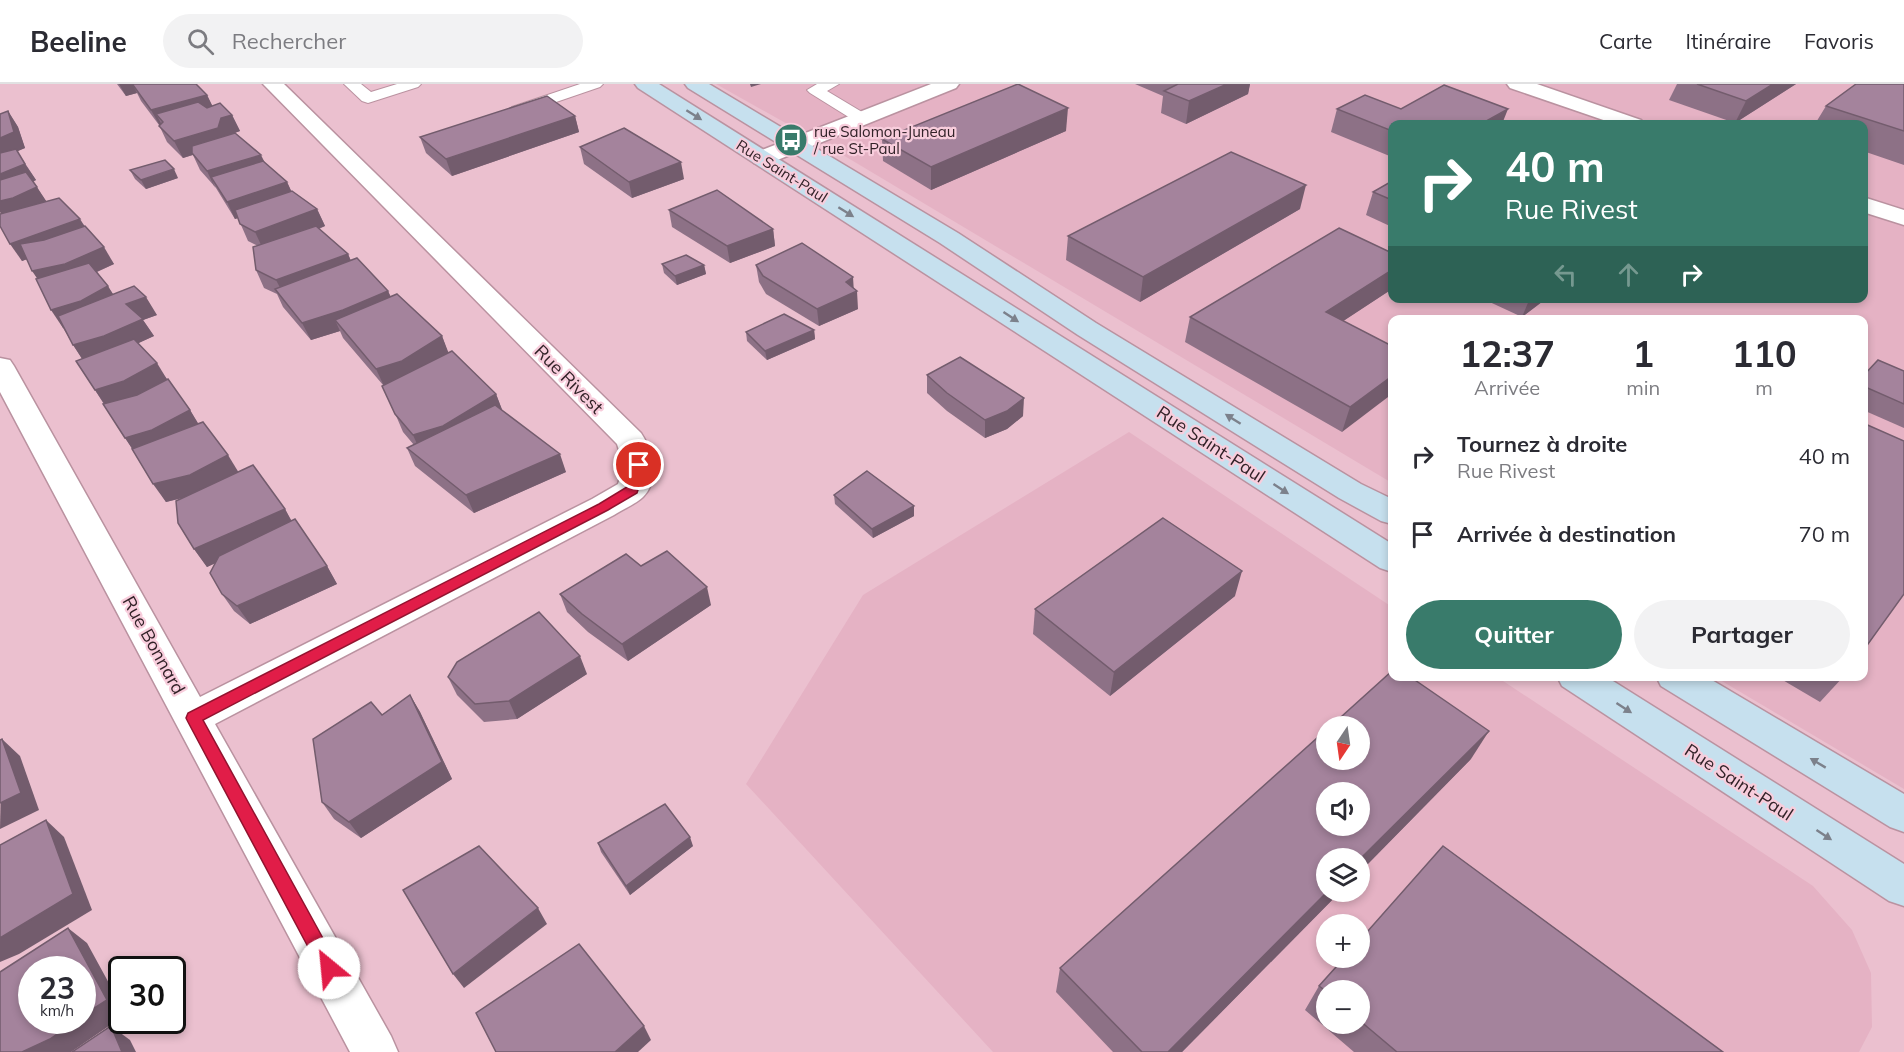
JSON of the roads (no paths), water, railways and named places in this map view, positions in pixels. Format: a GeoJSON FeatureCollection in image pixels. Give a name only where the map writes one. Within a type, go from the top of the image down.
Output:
{"type":"FeatureCollection","features":[{"type":"Feature","properties":{"kind":"street","name":"Rue Rivest"},"geometry":{"type":"LineString","coordinates":[[193,718],[603,507],[632,490],[639,465],[631,440],[273,84]]}},
{"type":"Feature","properties":{"kind":"street","name":"Rue Saint-Paul"},"geometry":{"type":"LineString","coordinates":[[645,84],[1388,557]]}},
{"type":"Feature","properties":{"kind":"street","name":"Rue Saint-Paul"},"geometry":{"type":"LineString","coordinates":[[695,84],[949,238],[1087,329],[1350,491],[1388,511]]}},
{"type":"Feature","properties":{"kind":"street"},"geometry":{"type":"LineString","coordinates":[[762,158],[949,84]]}},
{"type":"Feature","properties":{"kind":"street"},"geometry":{"type":"LineString","coordinates":[[1518,84],[1622,120]]}},
{"type":"Feature","properties":{"kind":"street"},"geometry":{"type":"LineString","coordinates":[[1868,206],[1904,218]]}},
{"type":"Feature","properties":{"kind":"street"},"geometry":{"type":"LineString","coordinates":[[919,258],[949,238]]}},
{"type":"Feature","properties":{"kind":"street"},"geometry":{"type":"LineString","coordinates":[[1068,353],[1087,329]]}},
{"type":"Feature","properties":{"kind":"street","name":"Rue Bonnard"},"geometry":{"type":"LineString","coordinates":[[0,366],[375,1052]]}},
{"type":"Feature","properties":{"kind":"street"},"geometry":{"type":"LineString","coordinates":[[1350,491],[1354,536]]}},
{"type":"Feature","properties":{"kind":"street","name":"Rue Saint-Paul"},"geometry":{"type":"LineString","coordinates":[[1583,681],[1904,886]]}},
{"type":"Feature","properties":{"kind":"street"},"geometry":{"type":"LineString","coordinates":[[1682,681],[1904,815]]}},
{"type":"Feature","properties":{"kind":"lane"},"geometry":{"type":"LineString","coordinates":[[352,84],[368,98],[413,84]]}},
{"type":"Feature","properties":{"kind":"lane"},"geometry":{"type":"LineString","coordinates":[[497,117],[595,84]]}},
{"type":"Feature","properties":{"kind":"lane"},"geometry":{"type":"LineString","coordinates":[[831,84],[815,90],[861,118]]}},
{"type":"Feature","properties":{"kind":"place","name":"rue Salomon-Juneau / rue St-Paul"},"geometry":{"type":"Point","coordinates":[791,140]}}]}
